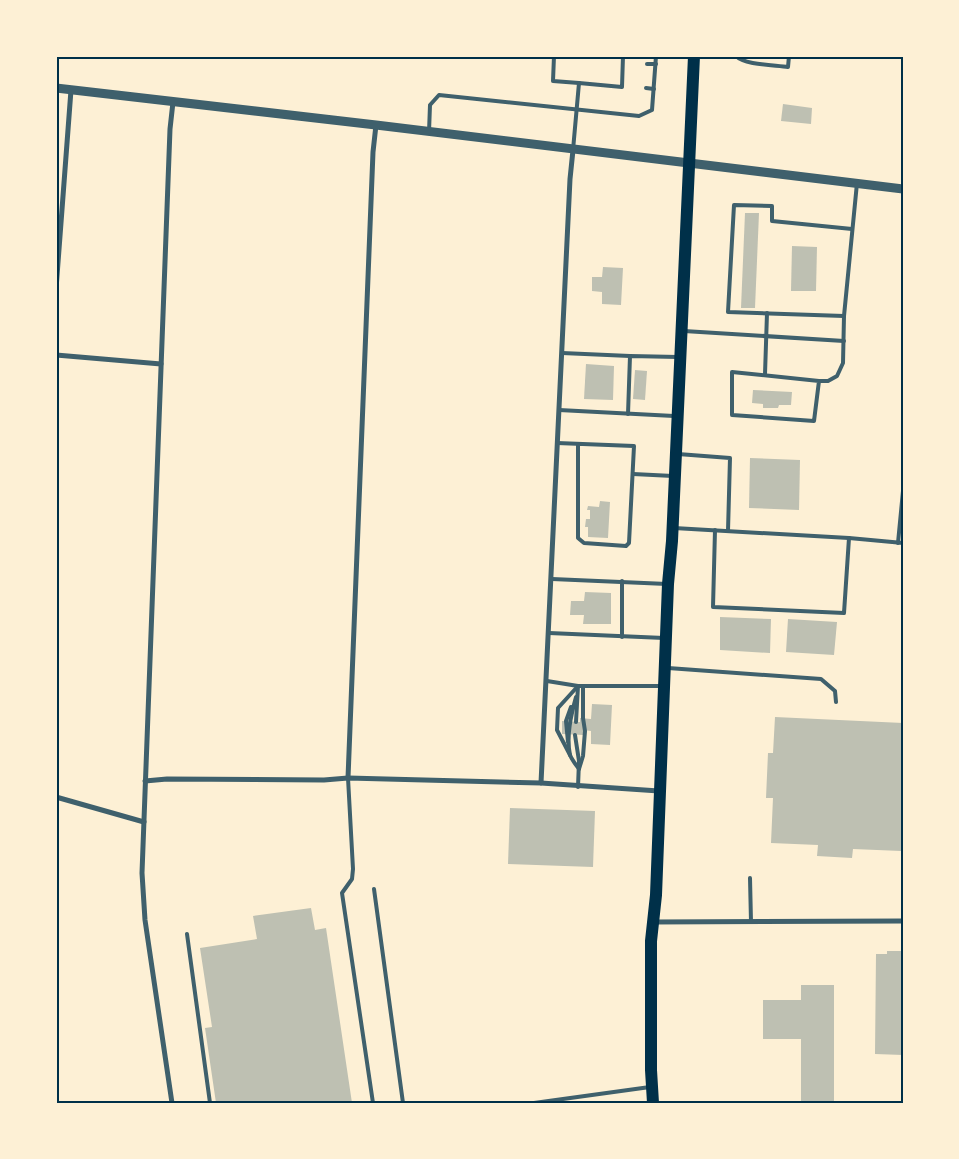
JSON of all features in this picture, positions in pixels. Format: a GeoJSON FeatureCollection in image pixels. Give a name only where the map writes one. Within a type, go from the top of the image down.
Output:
{"type":"FeatureCollection","features":[{"type":"Feature","properties":{"kind":"highway"},"geometry":{"type":"LineString","coordinates":[[653,1103],[651,941],[656,895],[668,584],[694,56]]}},
{"type":"Feature","properties":{"kind":"street"},"geometry":{"type":"LineString","coordinates":[[56,88],[903,189]]}},
{"type":"Feature","properties":{"kind":"street"},"geometry":{"type":"LineString","coordinates":[[56,289],[71,90]]}},
{"type":"Feature","properties":{"kind":"street"},"geometry":{"type":"LineString","coordinates":[[172,1103],[145,920],[142,873],[170,128],[173,102]]}},
{"type":"Feature","properties":{"kind":"street"},"geometry":{"type":"LineString","coordinates":[[348,778],[373,152],[376,125]]}},
{"type":"Feature","properties":{"kind":"street"},"geometry":{"type":"LineString","coordinates":[[541,783],[570,178],[573,150]]}},
{"type":"Feature","properties":{"kind":"street"},"geometry":{"type":"LineString","coordinates":[[56,355],[161,364]]}},
{"type":"Feature","properties":{"kind":"street"},"geometry":{"type":"LineString","coordinates":[[145,781],[167,779],[324,780],[348,778],[541,783],[661,791]]}},
{"type":"Feature","properties":{"kind":"street"},"geometry":{"type":"LineString","coordinates":[[56,797],[144,822]]}},
{"type":"Feature","properties":{"kind":"street"},"geometry":{"type":"LineString","coordinates":[[653,922],[903,921]]}},
{"type":"Feature","properties":{"kind":"lane"},"geometry":{"type":"LineString","coordinates":[[554,56],[552,81],[629,87]]}},
{"type":"Feature","properties":{"kind":"lane"},"geometry":{"type":"LineString","coordinates":[[622,87],[623,56]]}},
{"type":"Feature","properties":{"kind":"lane"},"geometry":{"type":"LineString","coordinates":[[429,132],[430,105],[439,95],[639,116],[652,110],[656,56]]}},
{"type":"Feature","properties":{"kind":"lane"},"geometry":{"type":"LineString","coordinates":[[736,56],[739,60],[748,62],[788,67],[790,56]]}},
{"type":"Feature","properties":{"kind":"lane"},"geometry":{"type":"LineString","coordinates":[[623,62],[630,63]]}},
{"type":"Feature","properties":{"kind":"lane"},"geometry":{"type":"LineString","coordinates":[[646,64],[656,64]]}},
{"type":"Feature","properties":{"kind":"lane"},"geometry":{"type":"LineString","coordinates":[[623,74],[629,74]]}},
{"type":"Feature","properties":{"kind":"lane"},"geometry":{"type":"LineString","coordinates":[[647,75],[655,76]]}},
{"type":"Feature","properties":{"kind":"lane"},"geometry":{"type":"LineString","coordinates":[[573,150],[579,83]]}},
{"type":"Feature","properties":{"kind":"lane"},"geometry":{"type":"LineString","coordinates":[[646,88],[654,89]]}},
{"type":"Feature","properties":{"kind":"lane"},"geometry":{"type":"LineString","coordinates":[[818,381],[814,421],[732,415],[732,372],[818,381],[828,381],[837,376],[843,363],[844,316],[857,184]]}},
{"type":"Feature","properties":{"kind":"lane"},"geometry":{"type":"LineString","coordinates":[[844,316],[728,312],[734,205],[772,206],[772,221],[852,229]]}},
{"type":"Feature","properties":{"kind":"lane"},"geometry":{"type":"LineString","coordinates":[[764,374],[768,313]]}},
{"type":"Feature","properties":{"kind":"lane"},"geometry":{"type":"LineString","coordinates":[[681,330],[844,341]]}},
{"type":"Feature","properties":{"kind":"lane"},"geometry":{"type":"LineString","coordinates":[[562,352],[679,357]]}},
{"type":"Feature","properties":{"kind":"lane"},"geometry":{"type":"LineString","coordinates":[[628,414],[630,356]]}},
{"type":"Feature","properties":{"kind":"lane"},"geometry":{"type":"LineString","coordinates":[[559,410],[677,416]]}},
{"type":"Feature","properties":{"kind":"lane"},"geometry":{"type":"LineString","coordinates":[[557,443],[634,446],[629,544],[626,546],[584,543],[578,538],[578,445]]}},
{"type":"Feature","properties":{"kind":"lane"},"geometry":{"type":"LineString","coordinates":[[675,454],[730,458],[728,531]]}},
{"type":"Feature","properties":{"kind":"lane"},"geometry":{"type":"LineString","coordinates":[[633,474],[674,476]]}},
{"type":"Feature","properties":{"kind":"lane"},"geometry":{"type":"LineString","coordinates":[[672,528],[849,538],[901,543],[903,491]]}},
{"type":"Feature","properties":{"kind":"lane"},"geometry":{"type":"LineString","coordinates":[[715,530],[713,607],[844,613],[849,538]]}},
{"type":"Feature","properties":{"kind":"lane"},"geometry":{"type":"LineString","coordinates":[[552,579],[668,584]]}},
{"type":"Feature","properties":{"kind":"lane"},"geometry":{"type":"LineString","coordinates":[[622,582],[622,637]]}},
{"type":"Feature","properties":{"kind":"lane"},"geometry":{"type":"LineString","coordinates":[[549,634],[666,638]]}},
{"type":"Feature","properties":{"kind":"lane"},"geometry":{"type":"LineString","coordinates":[[666,668],[821,678],[835,691],[836,702]]}},
{"type":"Feature","properties":{"kind":"lane"},"geometry":{"type":"LineString","coordinates":[[547,681],[581,686],[665,686]]}},
{"type":"Feature","properties":{"kind":"lane"},"geometry":{"type":"LineString","coordinates":[[576,722],[581,686]]}},
{"type":"Feature","properties":{"kind":"lane"},"geometry":{"type":"LineString","coordinates":[[570,757],[569,721],[581,686]]}},
{"type":"Feature","properties":{"kind":"lane"},"geometry":{"type":"LineString","coordinates":[[579,769],[570,757],[557,730],[558,708],[581,686]]}},
{"type":"Feature","properties":{"kind":"lane"},"geometry":{"type":"LineString","coordinates":[[579,769],[584,756],[585,731],[581,686]]}},
{"type":"Feature","properties":{"kind":"lane"},"geometry":{"type":"LineString","coordinates":[[575,734],[579,761],[578,786]]}},
{"type":"Feature","properties":{"kind":"lane"},"geometry":{"type":"LineString","coordinates":[[348,778],[353,869],[352,879],[342,893],[373,1103]]}},
{"type":"Feature","properties":{"kind":"lane"},"geometry":{"type":"LineString","coordinates":[[750,878],[751,922]]}},
{"type":"Feature","properties":{"kind":"lane"},"geometry":{"type":"LineString","coordinates":[[374,889],[403,1103]]}},
{"type":"Feature","properties":{"kind":"lane"},"geometry":{"type":"LineString","coordinates":[[187,934],[210,1103]]}},
{"type":"Feature","properties":{"kind":"lane"},"geometry":{"type":"LineString","coordinates":[[534,1103],[652,1087]]}},
{"type":"Feature","properties":{"kind":"building"},"geometry":{"type":"Polygon","coordinates":[[[783,104],[812,108],[811,124],[781,121],[783,104]]]}},
{"type":"Feature","properties":{"kind":"building"},"geometry":{"type":"Polygon","coordinates":[[[745,213],[759,213],[755,308],[741,308],[745,213]]]}},
{"type":"Feature","properties":{"kind":"building"},"geometry":{"type":"Polygon","coordinates":[[[792,246],[817,247],[816,291],[791,291],[792,246]]]}},
{"type":"Feature","properties":{"kind":"building"},"geometry":{"type":"Polygon","coordinates":[[[603,267],[623,268],[621,305],[602,304],[602,292],[592,291],[592,277],[602,277],[603,267]]]}},
{"type":"Feature","properties":{"kind":"building"},"geometry":{"type":"Polygon","coordinates":[[[586,364],[614,366],[613,400],[584,399],[586,364]]]}},
{"type":"Feature","properties":{"kind":"building"},"geometry":{"type":"Polygon","coordinates":[[[635,370],[647,371],[645,400],[633,399],[635,370]]]}},
{"type":"Feature","properties":{"kind":"building"},"geometry":{"type":"Polygon","coordinates":[[[753,390],[792,392],[791,405],[779,405],[778,408],[763,408],[763,404],[752,403],[753,390]]]}},
{"type":"Feature","properties":{"kind":"building"},"geometry":{"type":"Polygon","coordinates":[[[750,458],[800,460],[799,510],[749,508],[750,458]]]}},
{"type":"Feature","properties":{"kind":"building"},"geometry":{"type":"Polygon","coordinates":[[[600,501],[610,502],[608,538],[588,537],[588,527],[585,527],[586,519],[590,519],[590,510],[587,510],[588,506],[599,507],[600,501]]]}},
{"type":"Feature","properties":{"kind":"building"},"geometry":{"type":"Polygon","coordinates":[[[585,592],[611,593],[611,624],[583,624],[584,615],[570,615],[571,601],[584,601],[585,592]]]}},
{"type":"Feature","properties":{"kind":"building"},"geometry":{"type":"Polygon","coordinates":[[[720,617],[771,619],[770,653],[720,650],[720,617]]]}},
{"type":"Feature","properties":{"kind":"building"},"geometry":{"type":"Polygon","coordinates":[[[788,619],[837,622],[834,655],[786,652],[788,619]]]}},
{"type":"Feature","properties":{"kind":"building"},"geometry":{"type":"Polygon","coordinates":[[[592,704],[612,705],[610,745],[591,744],[591,731],[583,730],[583,735],[562,734],[562,721],[580,722],[580,718],[591,719],[592,704]]]}},
{"type":"Feature","properties":{"kind":"building"},"geometry":{"type":"Polygon","coordinates":[[[775,717],[903,723],[901,851],[853,849],[852,858],[817,856],[818,845],[771,843],[773,798],[766,798],[768,753],[773,753],[775,717]]]}},
{"type":"Feature","properties":{"kind":"building"},"geometry":{"type":"Polygon","coordinates":[[[510,808],[595,811],[593,867],[508,864],[510,808]]]}},
{"type":"Feature","properties":{"kind":"building"},"geometry":{"type":"Polygon","coordinates":[[[311,908],[315,930],[326,928],[352,1103],[216,1103],[205,1028],[212,1027],[200,948],[257,939],[253,916],[311,908]]]}},
{"type":"Feature","properties":{"kind":"building"},"geometry":{"type":"Polygon","coordinates":[[[887,951],[903,951],[903,1055],[875,1054],[876,954],[887,954],[887,951]]]}},
{"type":"Feature","properties":{"kind":"building"},"geometry":{"type":"Polygon","coordinates":[[[801,985],[834,985],[834,1103],[801,1103],[801,1039],[763,1039],[763,1000],[801,1000],[801,985]]]}}]}
